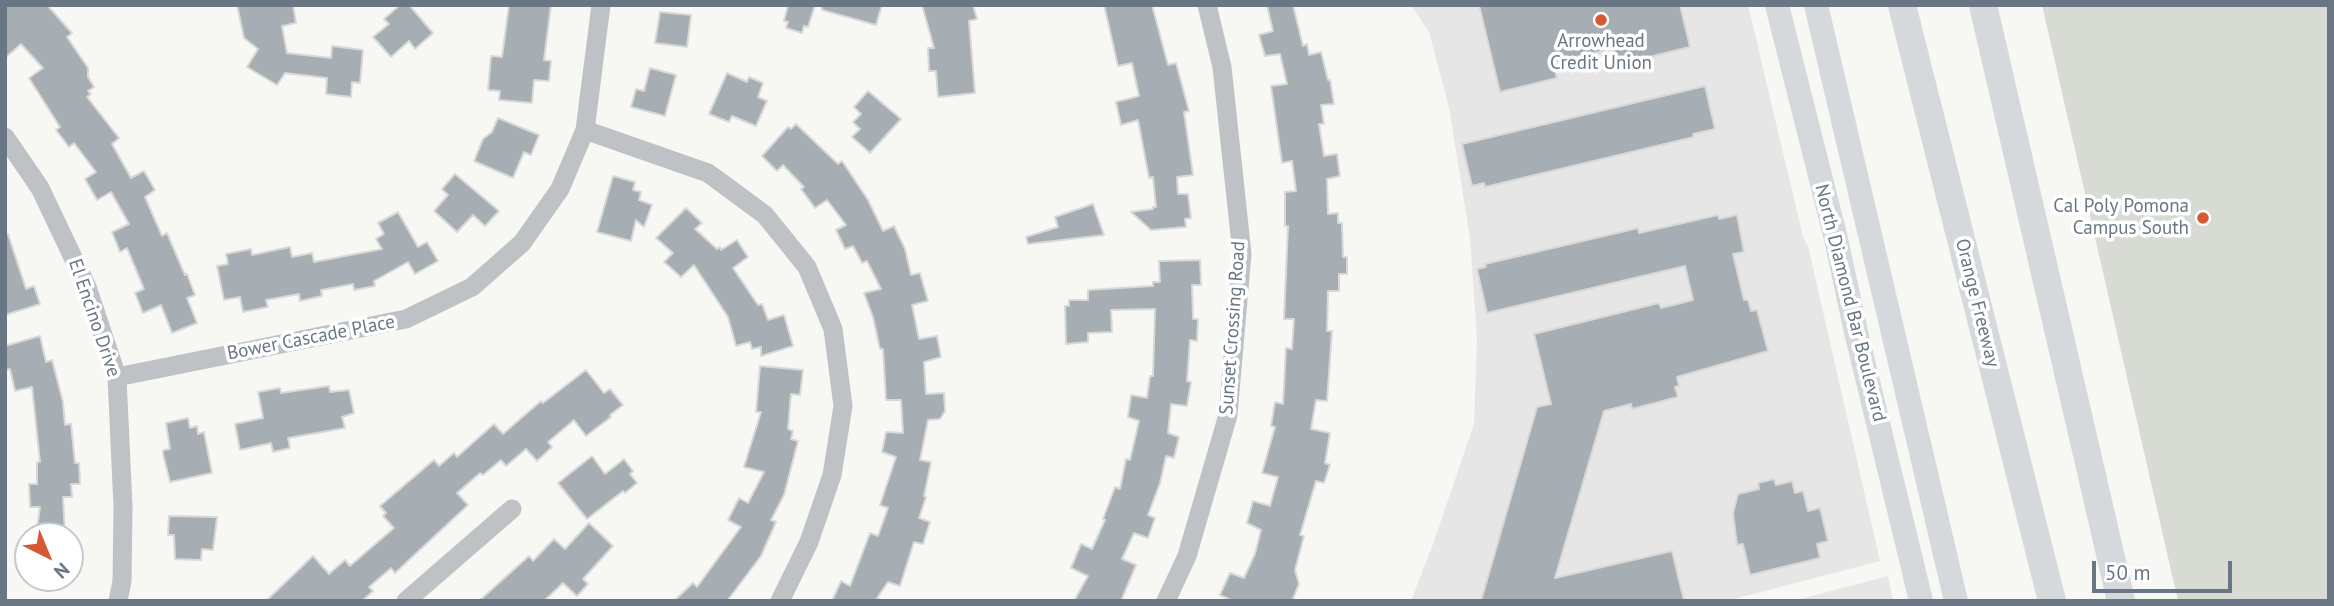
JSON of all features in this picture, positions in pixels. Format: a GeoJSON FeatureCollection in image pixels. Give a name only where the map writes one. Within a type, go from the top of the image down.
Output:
{"type":"FeatureCollection","features":[{"type":"Feature","properties":{"kind":"highway","name":"Orange Freeway"},"geometry":{"type":"LineString","coordinates":[[1902,5],[2052,601]]}},
{"type":"Feature","properties":{"kind":"highway"},"geometry":{"type":"LineString","coordinates":[[1983,5],[2120,601]]}},
{"type":"Feature","properties":{"kind":"main road","name":"North Diamond Bar Boulevard"},"geometry":{"type":"LineString","coordinates":[[1777,5],[1836,239],[1921,601]]}},
{"type":"Feature","properties":{"kind":"main road","name":"North Diamond Bar Boulevard"},"geometry":{"type":"LineString","coordinates":[[1816,5],[1956,601]]}},
{"type":"Feature","properties":{"kind":"street","name":"Bower Cascade Place"},"geometry":{"type":"LineString","coordinates":[[117,377],[406,319],[472,287],[522,243],[560,189],[585,130],[601,5]]}},
{"type":"Feature","properties":{"kind":"street","name":"Sunset Crossing Road"},"geometry":{"type":"LineString","coordinates":[[1166,601],[1187,556],[1228,415],[1242,254],[1222,67],[1207,5]]}},
{"type":"Feature","properties":{"kind":"street"},"geometry":{"type":"LineString","coordinates":[[585,130],[708,173],[765,215],[807,267],[833,329],[843,406],[832,475],[809,542],[780,601]]}},
{"type":"Feature","properties":{"kind":"street","name":"El Encino Drive"},"geometry":{"type":"LineString","coordinates":[[5,137],[40,188],[87,287],[117,377],[123,507],[122,581],[118,601]]}},
{"type":"Feature","properties":{"kind":"street"},"geometry":{"type":"LineString","coordinates":[[406,601],[512,509]]}},
{"type":"Feature","properties":{"kind":"shaded area"},"geometry":{"type":"Polygon","coordinates":[[[1411,5],[1748,5],[1803,237],[1808,246],[1880,561],[1726,601],[1411,601],[1474,424],[1477,338],[1470,238],[1449,107],[1429,32],[1411,5]]]}},
{"type":"Feature","properties":{"kind":"shaded area","name":"Cal Poly Pomona Campus South"},"geometry":{"type":"Polygon","coordinates":[[[2042,5],[2329,5],[2329,601],[2178,601],[2042,5]]]}},
{"type":"Feature","properties":{"kind":"shaded area"},"geometry":{"type":"Polygon","coordinates":[[[1888,576],[1893,601],[1793,601],[1888,576]]]}},
{"type":"Feature","properties":{"kind":"building"},"geometry":{"type":"Polygon","coordinates":[[[5,5],[47,5],[72,33],[67,37],[88,68],[88,77],[94,87],[88,91],[91,94],[87,97],[119,138],[112,144],[131,178],[144,171],[155,190],[145,197],[162,236],[167,233],[185,275],[187,274],[195,295],[187,298],[197,323],[172,333],[161,305],[143,313],[135,293],[144,289],[127,248],[120,252],[112,232],[129,224],[111,192],[97,200],[85,179],[96,172],[74,143],[69,147],[56,130],[60,127],[29,78],[43,68],[21,44],[5,58],[5,5]]]}},
{"type":"Feature","properties":{"kind":"building"},"geometry":{"type":"Polygon","coordinates":[[[237,5],[293,5],[296,23],[282,26],[287,53],[331,58],[332,46],[363,50],[360,83],[352,82],[351,97],[326,94],[327,78],[285,73],[277,85],[247,67],[258,49],[244,38],[237,5]]]}},
{"type":"Feature","properties":{"kind":"building"},"geometry":{"type":"Polygon","coordinates":[[[400,5],[409,5],[433,33],[415,49],[409,41],[391,57],[373,37],[389,24],[384,19],[400,5]]]}},
{"type":"Feature","properties":{"kind":"building"},"geometry":{"type":"Polygon","coordinates":[[[509,5],[551,5],[544,60],[551,61],[549,81],[534,80],[532,103],[499,100],[500,91],[488,90],[491,56],[502,57],[509,5]]]}},
{"type":"Feature","properties":{"kind":"building"},"geometry":{"type":"Polygon","coordinates":[[[788,5],[815,5],[808,27],[804,26],[802,33],[786,28],[788,22],[784,21],[788,5]]]}},
{"type":"Feature","properties":{"kind":"building"},"geometry":{"type":"Polygon","coordinates":[[[822,5],[882,5],[876,25],[822,10],[822,5]]]}},
{"type":"Feature","properties":{"kind":"building"},"geometry":{"type":"Polygon","coordinates":[[[922,5],[973,5],[977,19],[969,21],[975,93],[938,97],[936,71],[929,71],[928,48],[934,48],[922,5]]]}},
{"type":"Feature","properties":{"kind":"building"},"geometry":{"type":"Polygon","coordinates":[[[1104,5],[1152,5],[1168,65],[1176,63],[1189,111],[1184,112],[1193,175],[1177,177],[1178,194],[1188,194],[1191,218],[1185,219],[1186,227],[1151,230],[1131,212],[1156,207],[1153,177],[1149,178],[1138,120],[1121,125],[1116,102],[1139,96],[1132,63],[1118,66],[1104,5]]]}},
{"type":"Feature","properties":{"kind":"building"},"geometry":{"type":"Polygon","coordinates":[[[1267,5],[1293,5],[1303,46],[1307,44],[1309,55],[1321,52],[1330,80],[1334,104],[1321,105],[1324,124],[1319,124],[1324,156],[1337,154],[1340,176],[1327,179],[1328,214],[1338,213],[1338,223],[1342,223],[1343,257],[1347,257],[1347,274],[1339,274],[1339,291],[1328,291],[1327,331],[1332,331],[1327,401],[1316,400],[1311,429],[1330,433],[1325,463],[1330,465],[1324,483],[1316,481],[1300,535],[1304,536],[1295,570],[1299,584],[1292,601],[1233,601],[1220,595],[1230,573],[1244,578],[1255,554],[1261,530],[1247,523],[1253,501],[1270,506],[1278,477],[1262,473],[1275,427],[1271,426],[1275,402],[1283,404],[1286,348],[1292,349],[1294,319],[1284,319],[1288,226],[1285,226],[1285,192],[1296,191],[1292,161],[1282,163],[1271,86],[1287,84],[1280,54],[1265,56],[1259,35],[1273,31],[1267,5]]]}},
{"type":"Feature","properties":{"kind":"building"},"geometry":{"type":"Polygon","coordinates":[[[1479,5],[1680,5],[1690,47],[1616,65],[1612,49],[1553,62],[1557,78],[1500,92],[1479,5]]]}},
{"type":"Feature","properties":{"kind":"building"},"geometry":{"type":"Polygon","coordinates":[[[660,12],[691,15],[687,47],[655,43],[660,12]]]}},
{"type":"Feature","properties":{"kind":"building"},"geometry":{"type":"Polygon","coordinates":[[[650,68],[676,75],[665,116],[631,107],[636,89],[644,91],[650,68]]]}},
{"type":"Feature","properties":{"kind":"building"},"geometry":{"type":"Polygon","coordinates":[[[727,73],[747,82],[749,77],[763,83],[758,97],[767,101],[756,126],[732,116],[729,122],[709,114],[727,73]]]}},
{"type":"Feature","properties":{"kind":"building"},"geometry":{"type":"Polygon","coordinates":[[[1705,86],[1715,129],[1693,134],[1694,137],[1485,187],[1484,183],[1472,186],[1462,144],[1705,86]]]}},
{"type":"Feature","properties":{"kind":"building"},"geometry":{"type":"Polygon","coordinates":[[[868,91],[901,119],[870,153],[852,137],[860,129],[853,122],[861,114],[854,107],[868,91]]]}},
{"type":"Feature","properties":{"kind":"building"},"geometry":{"type":"Polygon","coordinates":[[[498,118],[539,135],[531,155],[524,152],[513,178],[474,161],[483,139],[492,132],[498,118]]]}},
{"type":"Feature","properties":{"kind":"building"},"geometry":{"type":"Polygon","coordinates":[[[796,124],[838,164],[842,161],[868,200],[883,231],[894,226],[905,249],[911,275],[920,273],[928,301],[912,305],[919,339],[937,336],[941,357],[924,362],[926,394],[944,393],[945,411],[940,419],[928,420],[920,460],[931,462],[924,496],[926,497],[919,518],[930,522],[923,544],[914,542],[900,586],[888,582],[877,598],[882,601],[832,601],[841,581],[850,586],[870,533],[878,536],[888,508],[880,505],[896,457],[882,452],[886,432],[903,433],[901,400],[886,400],[883,349],[880,349],[864,293],[881,289],[867,261],[862,263],[853,246],[845,249],[836,230],[846,225],[827,200],[815,208],[801,189],[804,187],[783,165],[777,171],[762,156],[788,127],[791,129],[796,124]]]}},
{"type":"Feature","properties":{"kind":"building"},"geometry":{"type":"Polygon","coordinates":[[[455,174],[499,211],[485,226],[473,215],[457,232],[434,211],[448,195],[442,189],[455,174]]]}},
{"type":"Feature","properties":{"kind":"building"},"geometry":{"type":"Polygon","coordinates":[[[613,176],[635,182],[633,190],[641,192],[639,200],[652,205],[644,227],[636,220],[631,241],[597,232],[613,176]]]}},
{"type":"Feature","properties":{"kind":"building"},"geometry":{"type":"Polygon","coordinates":[[[1093,204],[1104,235],[1028,244],[1026,237],[1058,227],[1055,217],[1093,204]]]}},
{"type":"Feature","properties":{"kind":"building"},"geometry":{"type":"Polygon","coordinates":[[[686,208],[702,223],[695,229],[717,249],[720,247],[721,250],[737,240],[748,257],[733,268],[758,305],[762,304],[768,320],[784,315],[793,346],[761,356],[761,347],[752,349],[750,342],[736,346],[728,317],[694,265],[681,277],[664,262],[673,253],[656,238],[686,208]]]}},
{"type":"Feature","properties":{"kind":"building"},"geometry":{"type":"Polygon","coordinates":[[[398,212],[418,247],[427,242],[438,261],[415,274],[408,262],[374,281],[375,286],[354,290],[353,284],[321,290],[322,296],[300,301],[299,294],[266,300],[268,307],[243,312],[240,297],[224,300],[217,266],[228,264],[226,254],[251,249],[252,255],[290,247],[292,257],[312,253],[314,262],[382,249],[376,239],[384,234],[378,223],[398,212]]]}},
{"type":"Feature","properties":{"kind":"building"},"geometry":{"type":"Polygon","coordinates":[[[1718,215],[1719,219],[1737,215],[1744,252],[1733,254],[1744,300],[1748,300],[1751,311],[1757,310],[1768,351],[1677,377],[1679,386],[1675,387],[1678,397],[1632,409],[1631,404],[1604,411],[1555,578],[1672,551],[1684,601],[1481,601],[1537,407],[1551,404],[1534,334],[1659,303],[1661,308],[1693,300],[1685,266],[1487,313],[1477,269],[1486,267],[1485,264],[1638,228],[1639,233],[1718,215]]]}},
{"type":"Feature","properties":{"kind":"building"},"geometry":{"type":"Polygon","coordinates":[[[8,234],[26,289],[34,286],[40,304],[5,315],[5,235],[8,234]]]}},
{"type":"Feature","properties":{"kind":"building"},"geometry":{"type":"Polygon","coordinates":[[[1200,260],[1201,285],[1192,285],[1193,319],[1198,319],[1197,341],[1190,340],[1187,381],[1191,382],[1187,406],[1171,404],[1168,433],[1179,437],[1174,458],[1166,456],[1160,483],[1148,515],[1155,518],[1148,538],[1134,533],[1122,559],[1136,565],[1121,601],[1074,601],[1088,576],[1071,568],[1081,544],[1092,549],[1105,520],[1103,519],[1115,487],[1120,489],[1126,459],[1130,460],[1139,421],[1128,417],[1131,395],[1147,398],[1150,376],[1153,376],[1155,309],[1111,310],[1112,332],[1088,333],[1088,342],[1066,344],[1065,306],[1069,306],[1069,300],[1088,300],[1088,290],[1153,286],[1153,282],[1160,282],[1159,261],[1200,260]]]}},
{"type":"Feature","properties":{"kind":"building"},"geometry":{"type":"Polygon","coordinates":[[[40,336],[46,362],[52,360],[63,402],[65,425],[71,424],[75,463],[79,463],[80,484],[71,484],[72,497],[63,497],[64,522],[38,522],[40,507],[30,507],[29,484],[37,484],[37,462],[40,462],[32,387],[15,391],[10,369],[5,370],[5,346],[40,336]]]}},
{"type":"Feature","properties":{"kind":"building"},"geometry":{"type":"Polygon","coordinates":[[[760,366],[803,370],[800,395],[791,394],[788,429],[793,431],[791,439],[798,441],[784,495],[771,520],[776,522],[761,556],[727,601],[674,601],[693,583],[697,587],[741,527],[728,520],[739,498],[748,503],[764,472],[744,467],[761,412],[756,412],[760,366]]]}},
{"type":"Feature","properties":{"kind":"building"},"geometry":{"type":"Polygon","coordinates":[[[586,370],[604,393],[610,389],[623,405],[586,436],[574,420],[548,442],[552,447],[537,461],[526,449],[506,466],[501,460],[483,475],[480,473],[457,493],[468,505],[395,573],[391,568],[369,587],[373,591],[362,601],[266,601],[313,556],[329,574],[345,560],[350,566],[394,528],[383,516],[386,513],[380,506],[434,460],[439,466],[454,453],[457,457],[494,424],[503,434],[541,401],[543,403],[586,370]]]}},
{"type":"Feature","properties":{"kind":"building"},"geometry":{"type":"Polygon","coordinates":[[[329,386],[330,392],[349,390],[354,413],[342,417],[345,428],[288,438],[290,448],[273,452],[271,443],[240,450],[235,424],[263,418],[258,392],[280,388],[281,393],[329,386]]]}},
{"type":"Feature","properties":{"kind":"building"},"geometry":{"type":"Polygon","coordinates":[[[188,418],[190,428],[197,426],[198,434],[204,432],[212,473],[170,482],[163,454],[163,450],[170,449],[166,423],[188,418]]]}},
{"type":"Feature","properties":{"kind":"building"},"geometry":{"type":"Polygon","coordinates":[[[592,456],[605,474],[624,459],[633,471],[630,474],[637,483],[587,519],[558,483],[592,456]]]}},
{"type":"Feature","properties":{"kind":"building"},"geometry":{"type":"Polygon","coordinates":[[[1774,479],[1776,485],[1792,481],[1795,493],[1803,491],[1808,511],[1820,508],[1828,541],[1817,544],[1820,558],[1750,575],[1743,544],[1737,545],[1733,513],[1738,494],[1759,489],[1758,483],[1774,479]]]}},
{"type":"Feature","properties":{"kind":"building"},"geometry":{"type":"Polygon","coordinates":[[[169,516],[217,517],[213,550],[202,549],[201,560],[175,559],[174,535],[168,535],[169,516]]]}},
{"type":"Feature","properties":{"kind":"building"},"geometry":{"type":"Polygon","coordinates":[[[589,523],[613,546],[583,579],[588,584],[577,596],[563,583],[544,601],[479,601],[529,556],[533,561],[554,539],[565,549],[589,523]]]}},
{"type":"Feature","properties":{"kind":"place","name":"Arrowhead Credit Union"},"geometry":{"type":"Point","coordinates":[1601,20]}},
{"type":"Feature","properties":{"kind":"place","name":"Cal Poly Pomona Campus South"},"geometry":{"type":"Point","coordinates":[2203,218]}}]}
